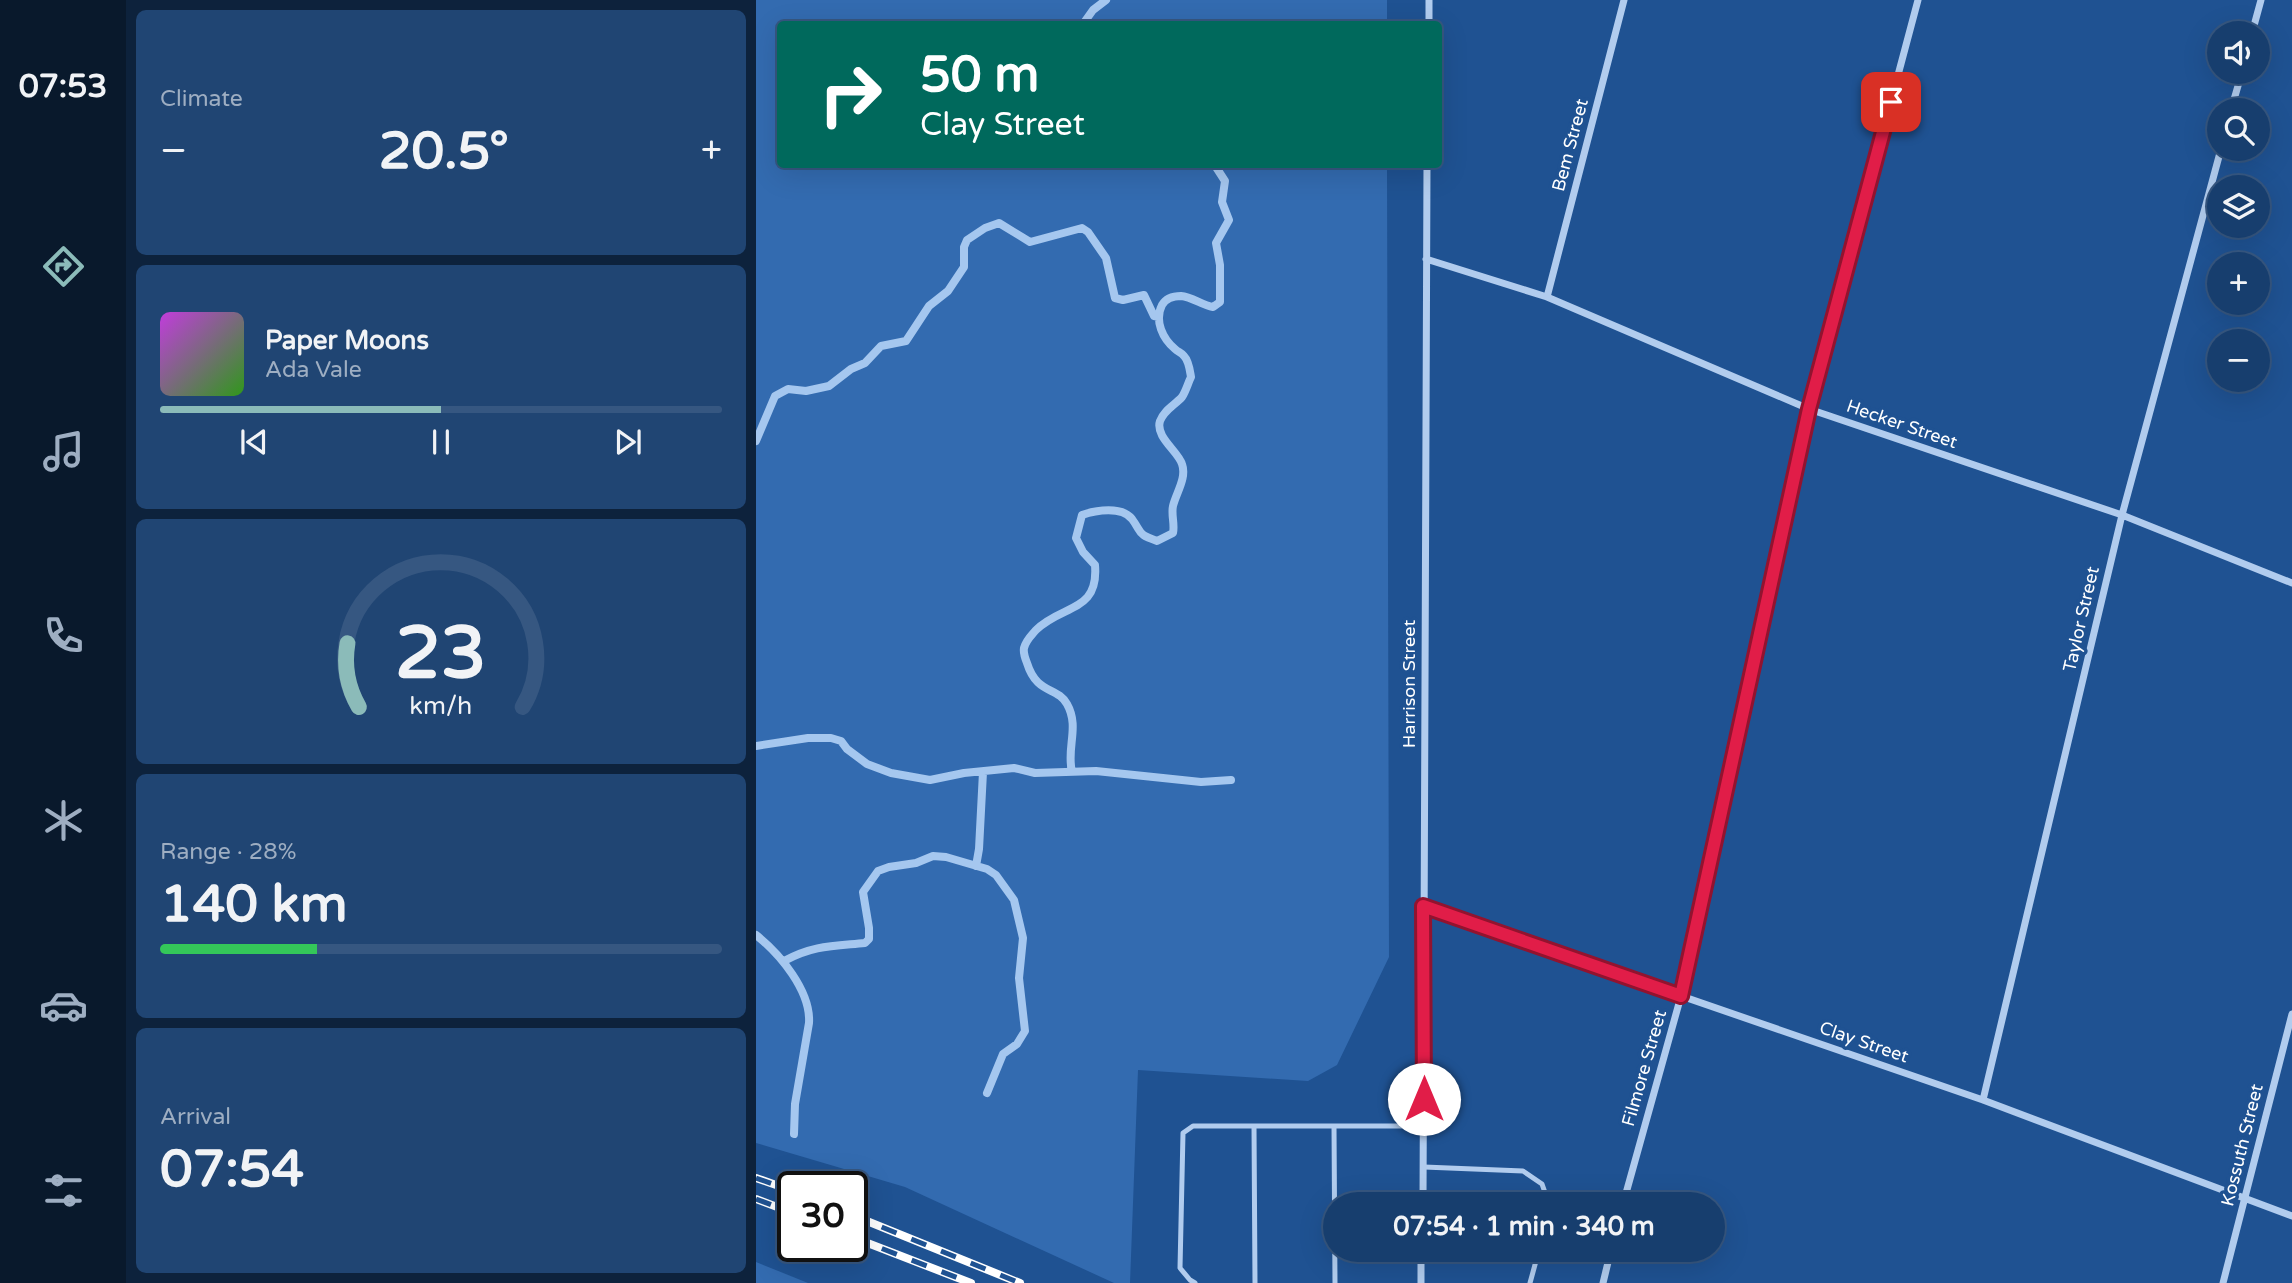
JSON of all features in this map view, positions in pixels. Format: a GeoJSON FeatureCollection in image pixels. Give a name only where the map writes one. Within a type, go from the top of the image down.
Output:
{"type":"FeatureCollection","features":[{"type":"Feature","properties":{"kind":"street"},"geometry":{"type":"LineString","coordinates":[[1429,0],[1429,21]]}},
{"type":"Feature","properties":{"kind":"street","name":"Bem Street"},"geometry":{"type":"LineString","coordinates":[[1547,297],[1624,0]]}},
{"type":"Feature","properties":{"kind":"street","name":"Filmore Street"},"geometry":{"type":"LineString","coordinates":[[1626,1192],[1681,996],[1809,409],[1918,0]]}},
{"type":"Feature","properties":{"kind":"street"},"geometry":{"type":"LineString","coordinates":[[2255,21],[2261,0]]}},
{"type":"Feature","properties":{"kind":"street","name":"Taylor Street"},"geometry":{"type":"LineString","coordinates":[[1983,1100],[2122,515],[2218,161]]}},
{"type":"Feature","properties":{"kind":"street","name":"Harrison Street"},"geometry":{"type":"LineString","coordinates":[[1423,1192],[1427,168]]}},
{"type":"Feature","properties":{"kind":"street","name":"Hecker Street"},"geometry":{"type":"LineString","coordinates":[[1426,259],[1547,297],[1809,409],[2122,515],[2292,583]]}},
{"type":"Feature","properties":{"kind":"street","name":"Clay Street"},"geometry":{"type":"LineString","coordinates":[[1423,906],[1983,1100],[2292,1216]]}},
{"type":"Feature","properties":{"kind":"street","name":"Kossuth Street"},"geometry":{"type":"LineString","coordinates":[[2223,1283],[2292,1014]]}},
{"type":"Feature","properties":{"kind":"street"},"geometry":{"type":"LineString","coordinates":[[1421,1283],[1422,1262]]}},
{"type":"Feature","properties":{"kind":"street"},"geometry":{"type":"LineString","coordinates":[[1603,1283],[1608,1262]]}},
{"type":"Feature","properties":{"kind":"lane"},"geometry":{"type":"LineString","coordinates":[[1195,1283],[1180,1268],[1183,1133],[1193,1126],[1424,1126]]}},
{"type":"Feature","properties":{"kind":"lane"},"geometry":{"type":"LineString","coordinates":[[1254,1126],[1255,1283]]}},
{"type":"Feature","properties":{"kind":"lane"},"geometry":{"type":"LineString","coordinates":[[1335,1126],[1335,1283]]}},
{"type":"Feature","properties":{"kind":"lane"},"geometry":{"type":"LineString","coordinates":[[1424,1167],[1522,1171],[1542,1184],[1545,1192]]}},
{"type":"Feature","properties":{"kind":"lane"},"geometry":{"type":"LineString","coordinates":[[1530,1283],[1536,1262]]}},
{"type":"Feature","properties":{"kind":"shaded area"},"geometry":{"type":"Polygon","coordinates":[[[756,0],[1387,0],[1387,21],[777,21],[777,168],[1387,168],[1389,957],[1337,1065],[1308,1081],[1138,1070],[1130,1283],[1114,1283],[905,1187],[868,1176],[868,1171],[851,1171],[756,1143],[756,0]]]}},
{"type":"Feature","properties":{"kind":"shaded area"},"geometry":{"type":"Polygon","coordinates":[[[756,1262],[808,1283],[756,1283],[756,1262]]]}},
{"type":"Feature","properties":{"kind":"waterway"},"geometry":{"type":"LineString","coordinates":[[1085,21],[1093,10],[1106,0]]}},
{"type":"Feature","properties":{"kind":"waterway"},"geometry":{"type":"LineString","coordinates":[[1072,772],[1071,713],[1063,698],[1036,680],[1031,673],[1024,648],[1036,630],[1077,606],[1091,592],[1095,581],[1095,565],[1083,552],[1076,538],[1082,515],[1101,511],[1122,512],[1132,519],[1143,535],[1157,541],[1173,533],[1173,506],[1183,469],[1180,459],[1159,427],[1162,417],[1182,397],[1191,377],[1186,358],[1164,335],[1159,317],[1162,305],[1173,297],[1181,296],[1213,307],[1220,302],[1220,265],[1216,243],[1229,220],[1222,202],[1225,181],[1217,168]]}},
{"type":"Feature","properties":{"kind":"waterway"},"geometry":{"type":"LineString","coordinates":[[756,441],[775,396],[788,389],[806,391],[829,386],[851,369],[865,363],[881,346],[906,341],[929,306],[948,291],[964,267],[964,247],[967,240],[985,228],[999,223],[1030,242],[1082,228],[1088,232],[1106,258],[1115,298],[1123,300],[1144,295],[1154,316],[1159,317]]}},
{"type":"Feature","properties":{"kind":"waterway"},"geometry":{"type":"LineString","coordinates":[[756,746],[808,738],[831,738],[841,741],[867,764],[891,773],[930,780],[964,773],[1014,768],[1035,773],[1096,771],[1201,782],[1231,780]]}},
{"type":"Feature","properties":{"kind":"waterway"},"geometry":{"type":"LineString","coordinates":[[976,866],[983,772]]}},
{"type":"Feature","properties":{"kind":"waterway"},"geometry":{"type":"LineString","coordinates":[[784,961],[814,949],[865,943],[869,939],[869,928],[863,892],[878,871],[916,863],[933,856],[987,869],[996,875],[1014,900],[1023,938],[1019,978],[1025,1031],[1017,1044],[1003,1054],[987,1093]]}},
{"type":"Feature","properties":{"kind":"waterway"},"geometry":{"type":"LineString","coordinates":[[756,935],[775,952],[792,974],[805,998],[808,1011],[809,1023],[795,1104],[794,1134]]}},
{"type":"Feature","properties":{"kind":"railway"},"geometry":{"type":"LineString","coordinates":[[756,1178],[777,1185]]}},
{"type":"Feature","properties":{"kind":"railway"},"geometry":{"type":"LineString","coordinates":[[756,1199],[777,1207]]}},
{"type":"Feature","properties":{"kind":"railway"},"geometry":{"type":"LineString","coordinates":[[868,1221],[1020,1283]]}},
{"type":"Feature","properties":{"kind":"railway"},"geometry":{"type":"LineString","coordinates":[[868,1243],[971,1283]]}},
{"type":"Feature","properties":{"kind":"route"},"geometry":{"type":"LineString","coordinates":[[1424,1099],[1423,906],[1681,996],[1809,409],[1891,102]]}}]}
